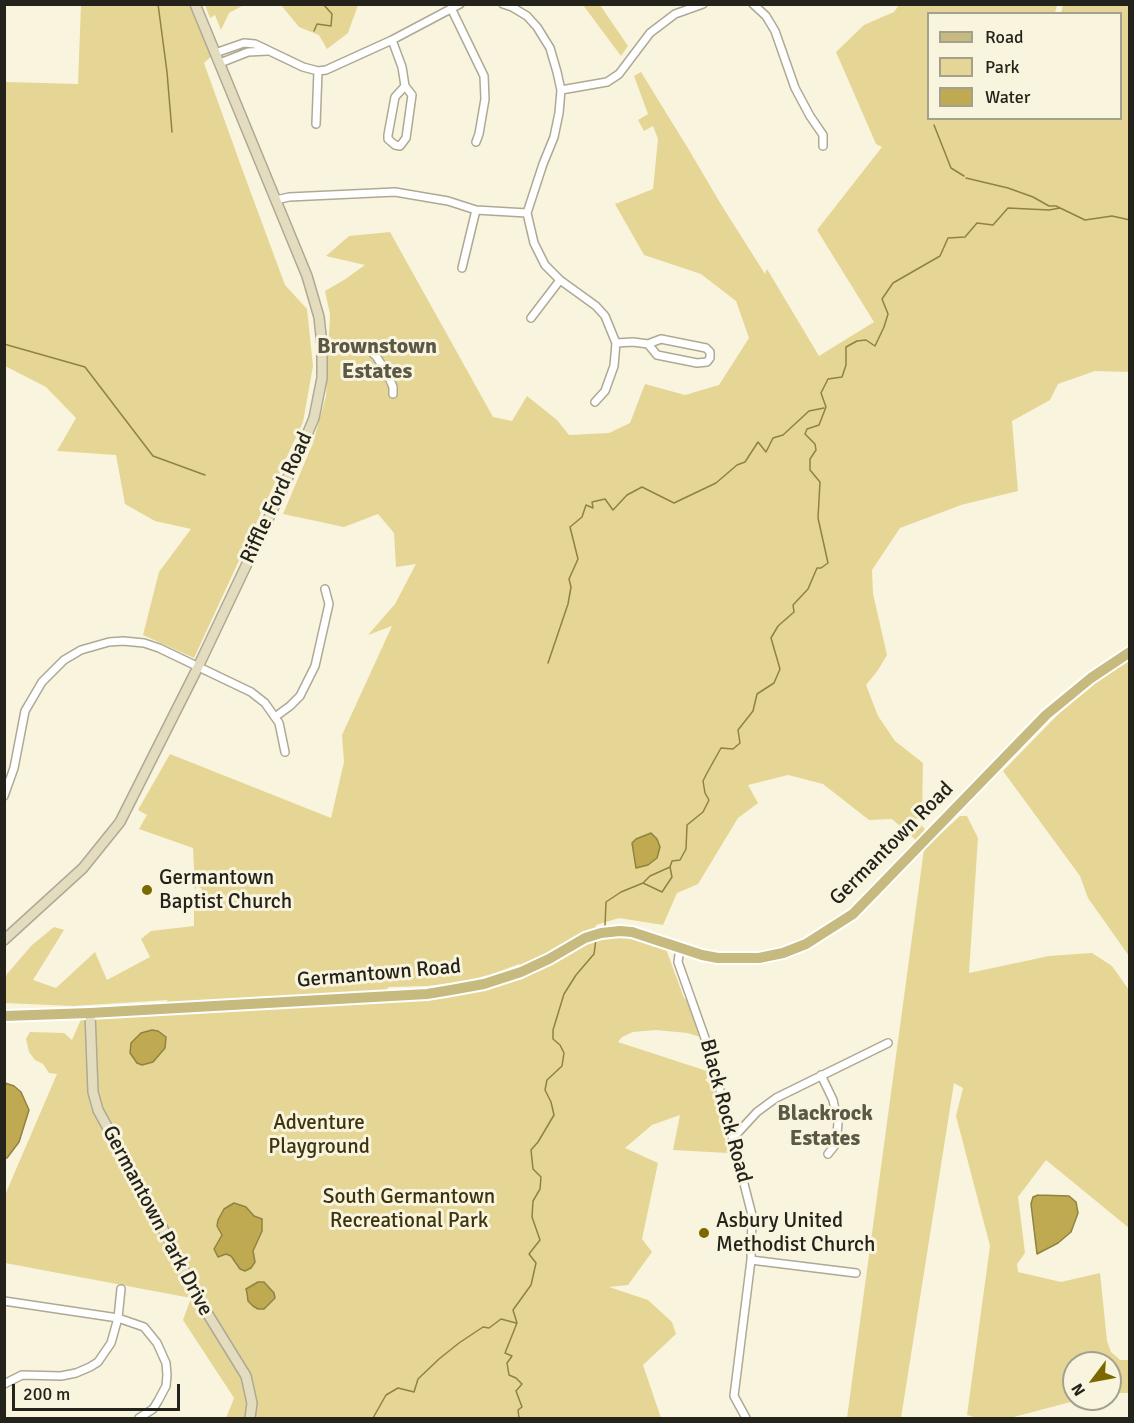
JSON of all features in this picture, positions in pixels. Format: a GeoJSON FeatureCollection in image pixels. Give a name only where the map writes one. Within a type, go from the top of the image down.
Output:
{"type":"FeatureCollection","features":[{"type":"Feature","properties":{"kind":"main road","name":"Germantown Road"},"geometry":{"type":"LineString","coordinates":[[4,1016],[427,994],[484,984],[521,972],[585,938],[620,931],[632,932],[718,958],[759,958],[783,953],[806,944],[853,914],[1046,715],[1091,678],[1130,652]]}},
{"type":"Feature","properties":{"kind":"street","name":"Riffle Ford Road"},"geometry":{"type":"LineString","coordinates":[[4,940],[83,868],[120,822],[198,667],[314,418],[322,378],[319,317],[307,276],[195,4]]}},
{"type":"Feature","properties":{"kind":"street"},"geometry":{"type":"LineString","coordinates":[[215,52],[244,43],[255,44],[303,67],[318,71],[337,66],[460,4]]}},
{"type":"Feature","properties":{"kind":"street"},"geometry":{"type":"LineString","coordinates":[[504,4],[527,16],[537,27],[550,48],[561,90],[554,136],[527,213],[539,255],[560,280],[596,306],[605,316],[616,343],[614,366],[605,391],[595,402]]}},
{"type":"Feature","properties":{"kind":"street"},"geometry":{"type":"LineString","coordinates":[[561,90],[607,82],[619,74],[650,33],[675,14],[703,4]]}},
{"type":"Feature","properties":{"kind":"street"},"geometry":{"type":"LineString","coordinates":[[753,4],[766,16],[775,31],[795,88],[823,135],[824,146]]}},
{"type":"Feature","properties":{"kind":"street"},"geometry":{"type":"LineString","coordinates":[[451,8],[484,76],[485,99],[476,142]]}},
{"type":"Feature","properties":{"kind":"street"},"geometry":{"type":"LineString","coordinates":[[392,40],[402,67],[405,86],[412,95],[406,138],[400,146],[395,146],[388,139],[391,118],[395,97],[405,86]]}},
{"type":"Feature","properties":{"kind":"street"},"geometry":{"type":"LineString","coordinates":[[220,63],[248,52],[268,51]]}},
{"type":"Feature","properties":{"kind":"street"},"geometry":{"type":"LineString","coordinates":[[316,124],[318,71]]}},
{"type":"Feature","properties":{"kind":"street"},"geometry":{"type":"LineString","coordinates":[[276,200],[289,197],[395,192],[426,196],[476,210],[527,213]]}},
{"type":"Feature","properties":{"kind":"street"},"geometry":{"type":"LineString","coordinates":[[462,268],[476,210]]}},
{"type":"Feature","properties":{"kind":"street"},"geometry":{"type":"LineString","coordinates":[[531,318],[560,280]]}},
{"type":"Feature","properties":{"kind":"street"},"geometry":{"type":"LineString","coordinates":[[616,343],[648,344],[661,339],[706,348],[710,352],[710,358],[707,362],[697,363],[657,355],[648,344]]}},
{"type":"Feature","properties":{"kind":"street"},"geometry":{"type":"LineString","coordinates":[[322,345],[354,345],[370,351],[387,373],[393,387],[393,394]]}},
{"type":"Feature","properties":{"kind":"street"},"geometry":{"type":"LineString","coordinates":[[275,717],[300,696],[315,666],[329,604],[325,589]]}},
{"type":"Feature","properties":{"kind":"street"},"geometry":{"type":"LineString","coordinates":[[4,796],[14,768],[22,724],[31,699],[42,681],[64,660],[81,650],[96,645],[123,641],[159,648],[251,692],[265,703],[275,717],[283,735],[285,752]]}},
{"type":"Feature","properties":{"kind":"street","name":"Black Rock Road"},"geometry":{"type":"LineString","coordinates":[[680,948],[678,962],[711,1055],[752,1215],[751,1260],[734,1396],[746,1419]]}},
{"type":"Feature","properties":{"kind":"street","name":"Germantown Park Drive"},"geometry":{"type":"LineString","coordinates":[[90,1013],[93,1092],[98,1110],[169,1240],[196,1295],[246,1376],[252,1403],[250,1419]]}},
{"type":"Feature","properties":{"kind":"street"},"geometry":{"type":"LineString","coordinates":[[733,1138],[768,1103],[888,1042]]}},
{"type":"Feature","properties":{"kind":"street"},"geometry":{"type":"LineString","coordinates":[[821,1075],[833,1100],[838,1123],[836,1144],[828,1154]]}},
{"type":"Feature","properties":{"kind":"street"},"geometry":{"type":"LineString","coordinates":[[751,1260],[856,1273]]}},
{"type":"Feature","properties":{"kind":"street"},"geometry":{"type":"LineString","coordinates":[[4,1384],[22,1375],[60,1376],[90,1368],[107,1352],[111,1343],[118,1318],[121,1289]]}},
{"type":"Feature","properties":{"kind":"street"},"geometry":{"type":"LineString","coordinates":[[4,1301],[118,1318],[144,1327],[152,1334],[166,1363],[166,1386],[153,1409],[140,1419]]}},
{"type":"Feature","properties":{"kind":"green space"},"geometry":{"type":"Polygon","coordinates":[[[81,5],[195,5],[215,53],[204,63],[241,166],[285,285],[307,309],[313,366],[303,422],[194,658],[143,635],[159,572],[191,529],[155,521],[125,504],[116,455],[57,451],[76,418],[46,387],[5,366],[5,82],[78,84],[81,5]]]}},
{"type":"Feature","properties":{"kind":"green space"},"geometry":{"type":"Polygon","coordinates":[[[205,5],[244,5],[229,13],[221,30],[215,15],[210,18],[205,5]]]}},
{"type":"Feature","properties":{"kind":"green space"},"geometry":{"type":"Polygon","coordinates":[[[281,5],[358,5],[348,33],[327,49],[319,35],[299,27],[281,5]]]}},
{"type":"Feature","properties":{"kind":"green space"},"geometry":{"type":"Polygon","coordinates":[[[583,5],[600,5],[628,46],[621,56],[583,5]]]}},
{"type":"Feature","properties":{"kind":"green space","name":"South Germantown Recreational Park"},"geometry":{"type":"Polygon","coordinates":[[[899,5],[1057,5],[1055,12],[927,12],[927,120],[1122,120],[1122,12],[1061,12],[1063,5],[1129,5],[1129,372],[1095,371],[1058,384],[1050,400],[1012,421],[1018,491],[961,505],[900,528],[872,570],[873,594],[887,655],[866,685],[878,716],[895,741],[923,763],[922,819],[915,819],[925,829],[918,842],[892,819],[869,820],[823,784],[788,775],[748,785],[758,803],[738,818],[698,884],[677,893],[663,925],[619,918],[596,925],[593,938],[628,936],[666,949],[684,998],[692,1002],[704,1038],[687,1033],[656,1030],[633,1032],[622,1037],[618,1042],[713,1073],[705,1080],[715,1087],[728,1153],[673,1150],[680,1115],[652,1125],[625,1148],[658,1163],[642,1239],[652,1252],[628,1285],[609,1287],[648,1300],[672,1322],[676,1334],[643,1365],[661,1418],[226,1418],[234,1398],[183,1320],[191,1298],[5,1263],[5,1195],[57,1074],[49,1073],[43,1064],[35,1060],[29,1052],[26,1039],[30,1032],[64,1033],[72,1040],[82,1017],[161,1006],[168,1000],[73,1006],[5,1003],[5,980],[7,974],[32,945],[54,927],[64,930],[33,980],[56,988],[95,952],[107,980],[150,957],[141,939],[151,931],[194,926],[194,896],[197,897],[202,889],[197,886],[195,890],[193,848],[139,829],[147,815],[138,810],[170,754],[331,818],[344,762],[342,735],[392,626],[368,635],[395,604],[416,564],[396,567],[394,533],[378,514],[344,527],[283,514],[313,443],[326,396],[330,314],[325,291],[365,265],[326,256],[349,236],[390,232],[493,417],[512,421],[527,396],[557,420],[569,435],[609,433],[630,423],[645,384],[685,395],[719,385],[749,338],[736,301],[701,274],[644,255],[615,204],[653,189],[658,139],[653,126],[644,131],[638,120],[648,114],[634,76],[641,72],[722,206],[765,274],[767,269],[819,356],[874,322],[817,230],[882,147],[876,144],[836,52],[864,25],[894,12],[899,5]],[[519,964],[465,981],[428,986],[389,987],[374,1000],[486,988],[522,977],[527,973],[519,964]]]}},
{"type":"Feature","properties":{"kind":"green space"},"geometry":{"type":"Polygon","coordinates":[[[1129,659],[1129,956],[1088,898],[1080,876],[1003,771],[1077,695],[1129,659]]]}},
{"type":"Feature","properties":{"kind":"green space"},"geometry":{"type":"Polygon","coordinates":[[[960,816],[967,816],[978,838],[969,973],[1049,956],[1092,953],[1112,966],[1129,990],[1129,1228],[1046,1160],[1018,1197],[1025,1253],[1017,1264],[1018,1272],[1061,1282],[1100,1273],[1107,1341],[1111,1351],[1062,1351],[1062,1404],[1010,1418],[977,1418],[967,1415],[990,1246],[956,1116],[963,1088],[954,1083],[901,1418],[847,1418],[924,849],[960,816]]]}},
{"type":"Feature","properties":{"kind":"green space"},"geometry":{"type":"Polygon","coordinates":[[[1122,1360],[1129,1360],[1129,1393],[1122,1393],[1122,1360]]]}},
{"type":"Feature","properties":{"kind":"water"},"geometry":{"type":"Polygon","coordinates":[[[651,833],[657,839],[660,847],[657,858],[648,865],[636,868],[632,843],[651,833]]]}},
{"type":"Feature","properties":{"kind":"water"},"geometry":{"type":"Polygon","coordinates":[[[152,1030],[166,1037],[165,1048],[153,1062],[142,1065],[137,1063],[130,1053],[131,1043],[141,1033],[152,1030]]]}},
{"type":"Feature","properties":{"kind":"water"},"geometry":{"type":"Polygon","coordinates":[[[5,1083],[21,1092],[29,1110],[19,1142],[7,1158],[5,1158],[5,1083]]]}},
{"type":"Feature","properties":{"kind":"water"},"geometry":{"type":"Polygon","coordinates":[[[1038,1195],[1069,1196],[1076,1202],[1078,1213],[1071,1232],[1058,1243],[1037,1254],[1031,1204],[1033,1197],[1038,1195]]]}},
{"type":"Feature","properties":{"kind":"water"},"geometry":{"type":"Polygon","coordinates":[[[234,1203],[246,1207],[254,1216],[262,1219],[262,1231],[253,1251],[255,1262],[245,1271],[240,1269],[231,1256],[226,1254],[218,1257],[214,1249],[222,1235],[217,1226],[218,1220],[224,1209],[234,1203]]]}},
{"type":"Feature","properties":{"kind":"water"},"geometry":{"type":"Polygon","coordinates":[[[258,1282],[264,1282],[274,1293],[275,1298],[264,1309],[258,1309],[248,1301],[246,1289],[258,1282]]]}},
{"type":"Feature","properties":{"kind":"waterway"},"geometry":{"type":"LineString","coordinates":[[158,4],[172,132]]}},
{"type":"Feature","properties":{"kind":"waterway"},"geometry":{"type":"LineString","coordinates":[[314,31],[317,24],[331,26],[332,14],[323,4]]}},
{"type":"Feature","properties":{"kind":"waterway"},"geometry":{"type":"LineString","coordinates":[[934,125],[951,168],[964,176]]}},
{"type":"Feature","properties":{"kind":"waterway"},"geometry":{"type":"LineString","coordinates":[[966,178],[1008,188],[1085,220],[1112,216],[1130,220]]}},
{"type":"Feature","properties":{"kind":"waterway"},"geometry":{"type":"LineString","coordinates":[[605,926],[606,902],[621,892],[643,883],[662,892],[672,877],[670,867],[672,861],[680,860],[686,849],[687,825],[703,812],[709,800],[703,781],[707,773],[721,748],[733,749],[740,743],[738,730],[753,711],[757,694],[774,683],[780,669],[771,638],[778,626],[794,612],[793,605],[808,589],[817,568],[828,563],[818,518],[820,482],[810,470],[810,459],[816,450],[815,444],[805,434],[807,429],[819,425],[826,407],[821,393],[828,379],[842,377],[846,365],[846,347],[857,341],[866,340],[875,346],[888,314],[882,299],[893,283],[940,256],[948,238],[965,237],[977,223],[993,225],[1008,208],[1049,210],[1060,208]]}},
{"type":"Feature","properties":{"kind":"waterway"},"geometry":{"type":"LineString","coordinates":[[4,344],[85,367],[153,456],[205,475]]}},
{"type":"Feature","properties":{"kind":"waterway"},"geometry":{"type":"LineString","coordinates":[[548,663],[568,604],[571,587],[569,579],[578,559],[570,527],[582,517],[586,505],[593,508],[592,502],[605,499],[613,510],[627,495],[642,487],[674,503],[716,483],[737,465],[745,462],[758,442],[766,452],[773,438],[783,435],[809,411],[824,408]]}},
{"type":"Feature","properties":{"kind":"waterway"},"geometry":{"type":"LineString","coordinates":[[644,882],[650,876],[670,867]]}},
{"type":"Feature","properties":{"kind":"waterway"},"geometry":{"type":"LineString","coordinates":[[519,1418],[518,1410],[522,1407],[516,1391],[522,1384],[509,1375],[507,1363],[512,1356],[505,1353],[517,1323],[513,1310],[531,1285],[536,1263],[529,1254],[540,1240],[532,1217],[533,1201],[540,1189],[541,1177],[533,1169],[531,1150],[554,1115],[545,1090],[547,1080],[562,1066],[564,1053],[553,1039],[553,1030],[564,994],[594,954],[596,939]]}},
{"type":"Feature","properties":{"kind":"waterway"},"geometry":{"type":"LineString","coordinates":[[373,1418],[386,1395],[398,1388],[414,1392],[418,1379],[439,1359],[483,1327],[489,1328],[501,1319],[516,1323]]}},
{"type":"Feature","properties":{"kind":"place","name":"Germantown Baptist Church"},"geometry":{"type":"Point","coordinates":[147,890]}},
{"type":"Feature","properties":{"kind":"place","name":"Asbury United Methodist Church"},"geometry":{"type":"Point","coordinates":[704,1233]}},
{"type":"Feature","properties":{"kind":"district","name":"Brownstown Estates"},"geometry":{"type":"Point","coordinates":[377,360]}},
{"type":"Feature","properties":{"kind":"district","name":"Blackrock Estates"},"geometry":{"type":"Point","coordinates":[825,1126]}},
{"type":"Feature","properties":{"kind":"park label","name":"Adventure Playground"},"geometry":{"type":"Point","coordinates":[319,1135]}}]}
